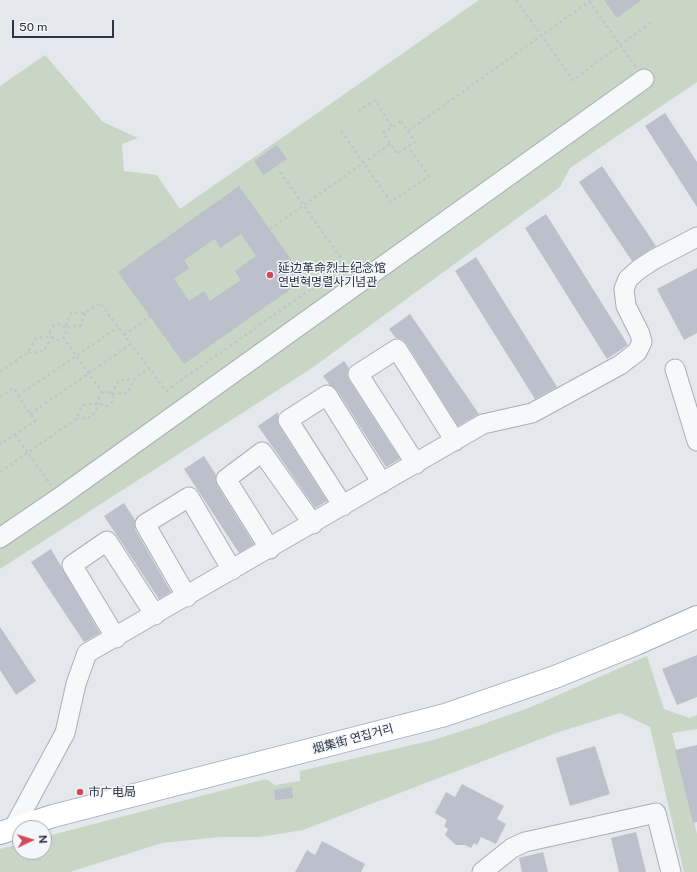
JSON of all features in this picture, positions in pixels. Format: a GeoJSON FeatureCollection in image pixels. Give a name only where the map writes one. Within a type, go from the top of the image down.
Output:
{"type":"FeatureCollection","features":[{"type":"Feature","properties":{"kind":"main road","name":"烟集街 연집거리"},"geometry":{"type":"LineString","coordinates":[[6,831],[53,816],[445,715],[555,677],[697,617]]}},
{"type":"Feature","properties":{"kind":"lane"},"geometry":{"type":"LineString","coordinates":[[0,538],[60,497],[644,79]]}},
{"type":"Feature","properties":{"kind":"lane"},"geometry":{"type":"LineString","coordinates":[[6,831],[65,733],[76,684],[87,653],[116,638],[270,549],[483,424],[532,413],[620,365],[638,352],[642,342],[640,334],[626,306],[624,289],[628,279],[653,260],[697,237]]}},
{"type":"Feature","properties":{"kind":"lane"},"geometry":{"type":"LineString","coordinates":[[416,464],[358,374],[397,349],[455,441]]}},
{"type":"Feature","properties":{"kind":"lane"},"geometry":{"type":"LineString","coordinates":[[675,369],[697,441]]}},
{"type":"Feature","properties":{"kind":"lane"},"geometry":{"type":"LineString","coordinates":[[343,506],[288,420],[327,395],[382,483]]}},
{"type":"Feature","properties":{"kind":"lane"},"geometry":{"type":"LineString","coordinates":[[270,549],[226,479],[262,452],[312,524]]}},
{"type":"Feature","properties":{"kind":"lane"},"geometry":{"type":"LineString","coordinates":[[187,596],[144,524],[189,497],[232,570]]}},
{"type":"Feature","properties":{"kind":"lane"},"geometry":{"type":"LineString","coordinates":[[116,638],[72,565],[107,541],[155,615]]}},
{"type":"Feature","properties":{"kind":"lane"},"geometry":{"type":"LineString","coordinates":[[482,872],[512,848],[525,842],[656,813],[670,872]]}},
{"type":"Feature","properties":{"kind":"path"},"geometry":{"type":"LineString","coordinates":[[516,0],[573,80],[653,21]]}},
{"type":"Feature","properties":{"kind":"path"},"geometry":{"type":"LineString","coordinates":[[408,131],[589,0],[644,79]]}},
{"type":"Feature","properties":{"kind":"path"},"geometry":{"type":"LineString","coordinates":[[358,111],[375,100],[392,126]]}},
{"type":"Feature","properties":{"kind":"path"},"geometry":{"type":"LineString","coordinates":[[401,121],[408,131],[415,142],[397,154],[383,133],[401,121]]}},
{"type":"Feature","properties":{"kind":"path"},"geometry":{"type":"LineString","coordinates":[[341,131],[391,202],[429,176],[408,147]]}},
{"type":"Feature","properties":{"kind":"path"},"geometry":{"type":"LineString","coordinates":[[270,229],[390,144]]}},
{"type":"Feature","properties":{"kind":"path"},"geometry":{"type":"LineString","coordinates":[[280,172],[358,284]]}},
{"type":"Feature","properties":{"kind":"path"},"geometry":{"type":"LineString","coordinates":[[0,372],[27,353],[36,338],[52,336],[56,339],[63,337],[66,332],[65,327],[71,313],[85,313],[100,303],[166,391],[345,264]]}},
{"type":"Feature","properties":{"kind":"path"},"geometry":{"type":"LineString","coordinates":[[27,353],[44,351],[52,336],[50,332],[53,325],[58,324],[65,327],[80,326],[85,313]]}},
{"type":"Feature","properties":{"kind":"path"},"geometry":{"type":"LineString","coordinates":[[124,335],[150,316]]}},
{"type":"Feature","properties":{"kind":"path"},"geometry":{"type":"LineString","coordinates":[[18,396],[118,327]]}},
{"type":"Feature","properties":{"kind":"path"},"geometry":{"type":"LineString","coordinates":[[63,337],[102,392]]}},
{"type":"Feature","properties":{"kind":"path"},"geometry":{"type":"LineString","coordinates":[[30,414],[131,344]]}},
{"type":"Feature","properties":{"kind":"path"},"geometry":{"type":"LineString","coordinates":[[0,472],[76,419],[83,405],[100,403],[106,406],[110,405],[113,399],[111,394],[119,380],[134,379],[150,368]]}},
{"type":"Feature","properties":{"kind":"path"},"geometry":{"type":"LineString","coordinates":[[102,392],[111,394],[128,392],[134,379]]}},
{"type":"Feature","properties":{"kind":"path"},"geometry":{"type":"LineString","coordinates":[[0,397],[14,388],[36,421],[1,444],[0,442]]}},
{"type":"Feature","properties":{"kind":"path"},"geometry":{"type":"LineString","coordinates":[[76,419],[92,417],[100,403],[99,396],[102,392]]}},
{"type":"Feature","properties":{"kind":"path"},"geometry":{"type":"LineString","coordinates":[[15,435],[60,497]]}},
{"type":"Feature","properties":{"kind":"green space"},"geometry":{"type":"Polygon","coordinates":[[[479,0],[697,0],[697,82],[570,168],[560,187],[312,368],[0,569],[0,86],[45,55],[103,122],[138,138],[122,144],[124,171],[157,175],[180,209],[479,0]]]}},
{"type":"Feature","properties":{"kind":"green space"},"geometry":{"type":"Polygon","coordinates":[[[647,656],[664,709],[689,718],[697,715],[697,729],[672,733],[697,834],[697,872],[684,872],[650,727],[620,713],[559,732],[303,830],[260,837],[220,837],[162,843],[70,872],[0,872],[0,849],[12,846],[12,860],[52,860],[52,835],[266,779],[275,785],[300,781],[300,771],[433,740],[531,707],[647,656]]]}},
{"type":"Feature","properties":{"kind":"building"},"geometry":{"type":"Polygon","coordinates":[[[604,0],[641,0],[617,18],[604,0]]]}},
{"type":"Feature","properties":{"kind":"building"},"geometry":{"type":"Polygon","coordinates":[[[665,113],[697,162],[697,207],[645,126],[665,113]]]}},
{"type":"Feature","properties":{"kind":"building"},"geometry":{"type":"Polygon","coordinates":[[[277,145],[287,159],[263,175],[254,161],[277,145]]]}},
{"type":"Feature","properties":{"kind":"building"},"geometry":{"type":"Polygon","coordinates":[[[602,166],[656,246],[632,261],[579,182],[602,166]]]}},
{"type":"Feature","properties":{"kind":"building","name":"延边革命烈士纪念馆 연변혁명렬사기념관"},"geometry":{"type":"Polygon","coordinates":[[[239,186],[305,279],[184,364],[118,272],[239,186]],[[241,234],[220,248],[215,239],[184,260],[189,268],[174,279],[189,301],[204,291],[210,301],[241,280],[235,271],[256,256],[241,234]]]}},
{"type":"Feature","properties":{"kind":"building"},"geometry":{"type":"Polygon","coordinates":[[[546,214],[628,345],[607,359],[525,228],[546,214]]]}},
{"type":"Feature","properties":{"kind":"building"},"geometry":{"type":"Polygon","coordinates":[[[476,257],[557,387],[535,399],[455,271],[476,257]]]}},
{"type":"Feature","properties":{"kind":"building"},"geometry":{"type":"Polygon","coordinates":[[[697,268],[697,333],[684,340],[657,289],[697,268]]]}},
{"type":"Feature","properties":{"kind":"building"},"geometry":{"type":"Polygon","coordinates":[[[410,314],[479,414],[458,426],[406,343],[402,339],[396,338],[389,329],[410,314]]]}},
{"type":"Feature","properties":{"kind":"building"},"geometry":{"type":"Polygon","coordinates":[[[344,361],[349,368],[347,374],[349,380],[400,459],[386,467],[336,389],[329,384],[323,376],[344,361]]]}},
{"type":"Feature","properties":{"kind":"building"},"geometry":{"type":"Polygon","coordinates":[[[278,412],[279,426],[327,501],[315,508],[258,426],[278,412]]]}},
{"type":"Feature","properties":{"kind":"building"},"geometry":{"type":"Polygon","coordinates":[[[204,456],[216,475],[217,485],[254,544],[239,553],[184,469],[204,456]]]}},
{"type":"Feature","properties":{"kind":"building"},"geometry":{"type":"Polygon","coordinates":[[[124,503],[135,520],[135,529],[171,592],[159,599],[104,516],[124,503]]]}},
{"type":"Feature","properties":{"kind":"building"},"geometry":{"type":"Polygon","coordinates":[[[51,549],[100,633],[84,642],[31,562],[51,549]]]}},
{"type":"Feature","properties":{"kind":"building"},"geometry":{"type":"Polygon","coordinates":[[[0,627],[36,681],[16,695],[0,670],[0,627]]]}},
{"type":"Feature","properties":{"kind":"building"},"geometry":{"type":"Polygon","coordinates":[[[697,655],[697,697],[677,705],[662,669],[697,655]]]}},
{"type":"Feature","properties":{"kind":"building"},"geometry":{"type":"Polygon","coordinates":[[[697,745],[697,822],[693,823],[675,750],[697,745]]]}},
{"type":"Feature","properties":{"kind":"building"},"geometry":{"type":"Polygon","coordinates":[[[595,746],[610,794],[570,806],[556,758],[595,746]]]}},
{"type":"Feature","properties":{"kind":"building"},"geometry":{"type":"Polygon","coordinates":[[[462,784],[504,806],[497,819],[506,824],[496,844],[481,837],[477,845],[474,843],[471,848],[465,845],[456,845],[445,835],[448,829],[444,826],[447,820],[435,813],[446,792],[455,797],[462,784]]]}},
{"type":"Feature","properties":{"kind":"building"},"geometry":{"type":"Polygon","coordinates":[[[292,787],[293,798],[275,800],[274,790],[292,787]]]}},
{"type":"Feature","properties":{"kind":"building"},"geometry":{"type":"Polygon","coordinates":[[[636,832],[646,872],[619,872],[611,838],[636,832]]]}},
{"type":"Feature","properties":{"kind":"building"},"geometry":{"type":"Polygon","coordinates":[[[322,841],[365,864],[361,872],[295,872],[307,850],[315,855],[322,841]]]}},
{"type":"Feature","properties":{"kind":"building"},"geometry":{"type":"Polygon","coordinates":[[[543,852],[548,872],[522,872],[519,858],[543,852]]]}},
{"type":"Feature","properties":{"kind":"place","name":"延边革命烈士纪念馆 연변혁명렬사기념관"},"geometry":{"type":"Point","coordinates":[270,275]}},
{"type":"Feature","properties":{"kind":"place","name":"市广电局"},"geometry":{"type":"Point","coordinates":[80,792]}}]}
